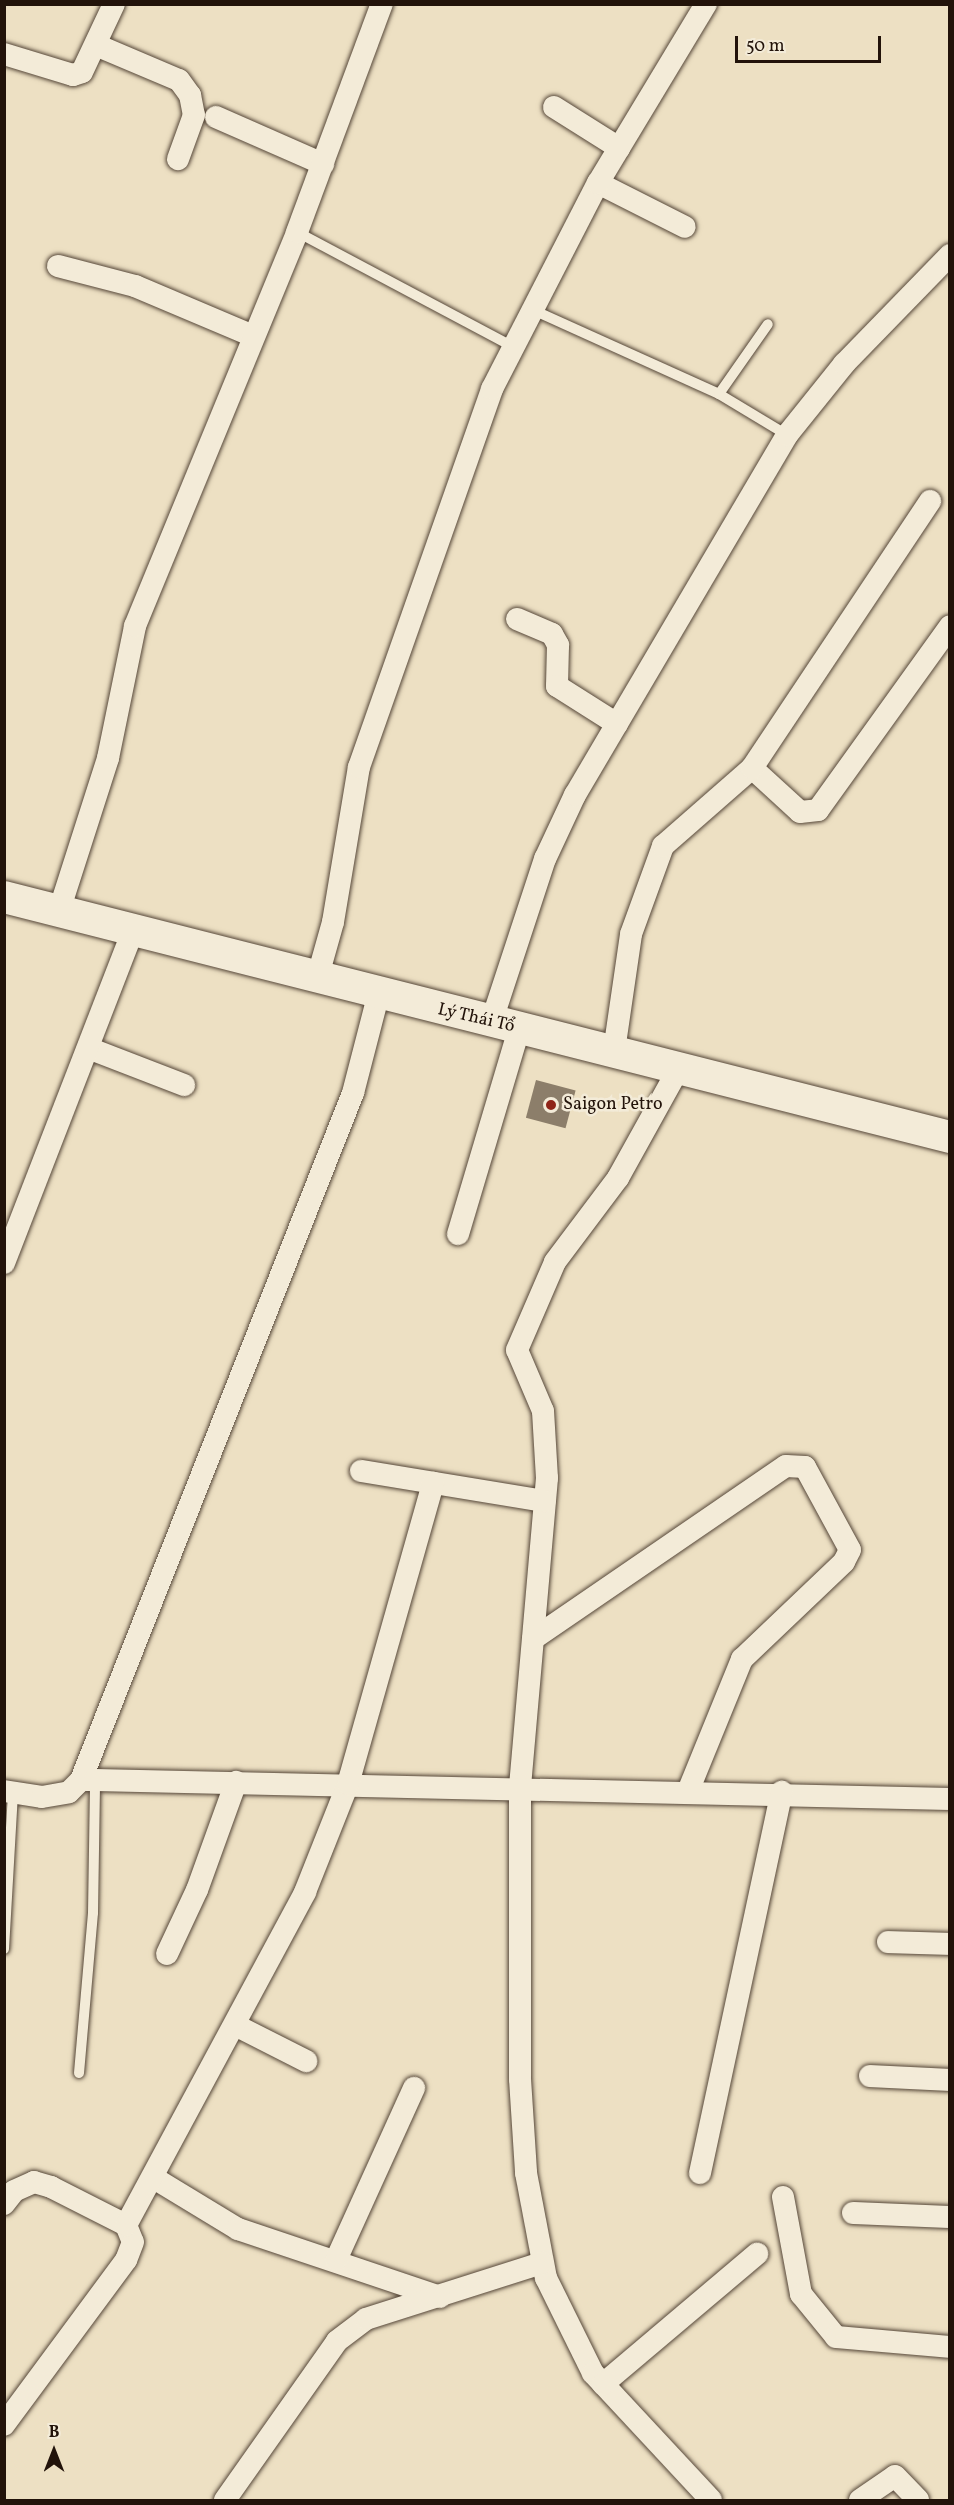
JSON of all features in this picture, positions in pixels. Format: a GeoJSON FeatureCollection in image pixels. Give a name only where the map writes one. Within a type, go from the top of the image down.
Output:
{"type":"FeatureCollection","features":[{"type":"Feature","properties":{"kind":"main road","name":"Lý Thái Tổ"},"geometry":{"type":"LineString","coordinates":[[4,897],[378,996],[614,1051],[950,1137]]}},
{"type":"Feature","properties":{"kind":"street"},"geometry":{"type":"LineString","coordinates":[[4,54],[73,75],[82,72],[114,4]]}},
{"type":"Feature","properties":{"kind":"street"},"geometry":{"type":"LineString","coordinates":[[59,911],[108,758],[135,626],[251,335],[297,232],[382,4]]}},
{"type":"Feature","properties":{"kind":"street"},"geometry":{"type":"LineString","coordinates":[[317,979],[333,922],[359,767],[511,346],[598,183],[705,5]]}},
{"type":"Feature","properties":{"kind":"street"},"geometry":{"type":"LineString","coordinates":[[96,45],[179,80],[185,87],[194,115],[177,159]]}},
{"type":"Feature","properties":{"kind":"street"},"geometry":{"type":"LineString","coordinates":[[554,107],[619,148]]}},
{"type":"Feature","properties":{"kind":"street"},"geometry":{"type":"LineString","coordinates":[[216,117],[323,164]]}},
{"type":"Feature","properties":{"kind":"street"},"geometry":{"type":"LineString","coordinates":[[598,183],[685,227]]}},
{"type":"Feature","properties":{"kind":"street"},"geometry":{"type":"LineString","coordinates":[[458,1234],[545,859],[617,724],[788,435],[844,364],[950,255]]}},
{"type":"Feature","properties":{"kind":"street"},"geometry":{"type":"LineString","coordinates":[[58,266],[135,286],[251,335]]}},
{"type":"Feature","properties":{"kind":"street"},"geometry":{"type":"LineString","coordinates":[[614,1051],[631,934],[663,846],[752,768],[930,501]]}},
{"type":"Feature","properties":{"kind":"street"},"geometry":{"type":"LineString","coordinates":[[517,619],[552,634],[558,645],[557,686],[617,724]]}},
{"type":"Feature","properties":{"kind":"street"},"geometry":{"type":"LineString","coordinates":[[752,768],[800,812],[818,810],[950,626]]}},
{"type":"Feature","properties":{"kind":"street"},"geometry":{"type":"LineString","coordinates":[[4,1263],[133,930]]}},
{"type":"Feature","properties":{"kind":"street"},"geometry":{"type":"LineString","coordinates":[[88,1780],[353,1093],[378,996]]}},
{"type":"Feature","properties":{"kind":"street"},"geometry":{"type":"LineString","coordinates":[[88,1047],[184,1085]]}},
{"type":"Feature","properties":{"kind":"street"},"geometry":{"type":"LineString","coordinates":[[679,1068],[618,1178],[555,1262],[517,1350],[543,1411],[544,1501],[520,1786],[520,2079],[526,2173],[542,2263],[569,2325],[603,2384],[711,2500]]}},
{"type":"Feature","properties":{"kind":"street"},"geometry":{"type":"LineString","coordinates":[[533,1639],[786,1466],[805,1467],[850,1550],[844,1562],[742,1659],[689,1789]]}},
{"type":"Feature","properties":{"kind":"street"},"geometry":{"type":"LineString","coordinates":[[361,1471],[544,1501]]}},
{"type":"Feature","properties":{"kind":"street"},"geometry":{"type":"LineString","coordinates":[[126,2224],[154,2178],[304,1892],[348,1784],[433,1483]]}},
{"type":"Feature","properties":{"kind":"street"},"geometry":{"type":"LineString","coordinates":[[9,1792],[42,1797],[69,1792],[88,1780],[689,1789],[950,1799]]}},
{"type":"Feature","properties":{"kind":"street"},"geometry":{"type":"LineString","coordinates":[[167,1954],[197,1890],[236,1782]]}},
{"type":"Feature","properties":{"kind":"street"},"geometry":{"type":"LineString","coordinates":[[700,2173],[782,1792]]}},
{"type":"Feature","properties":{"kind":"street"},"geometry":{"type":"LineString","coordinates":[[888,1942],[950,1944]]}},
{"type":"Feature","properties":{"kind":"street"},"geometry":{"type":"LineString","coordinates":[[235,2025],[306,2061]]}},
{"type":"Feature","properties":{"kind":"street"},"geometry":{"type":"LineString","coordinates":[[870,2076],[950,2080]]}},
{"type":"Feature","properties":{"kind":"street"},"geometry":{"type":"LineString","coordinates":[[336,2260],[414,2088]]}},
{"type":"Feature","properties":{"kind":"street"},"geometry":{"type":"LineString","coordinates":[[154,2178],[238,2229],[336,2260],[440,2297]]}},
{"type":"Feature","properties":{"kind":"street"},"geometry":{"type":"LineString","coordinates":[[4,2204],[14,2191],[34,2182],[126,2224],[133,2242],[126,2260],[4,2424]]}},
{"type":"Feature","properties":{"kind":"street"},"geometry":{"type":"LineString","coordinates":[[783,2197],[801,2294],[836,2337],[950,2347]]}},
{"type":"Feature","properties":{"kind":"street"},"geometry":{"type":"LineString","coordinates":[[853,2213],[950,2217]]}},
{"type":"Feature","properties":{"kind":"street"},"geometry":{"type":"LineString","coordinates":[[603,2384],[757,2254]]}},
{"type":"Feature","properties":{"kind":"street"},"geometry":{"type":"LineString","coordinates":[[225,2500],[338,2341],[366,2319],[542,2263]]}},
{"type":"Feature","properties":{"kind":"street"},"geometry":{"type":"LineString","coordinates":[[860,2500],[895,2476],[918,2500]]}},
{"type":"Feature","properties":{"kind":"lane"},"geometry":{"type":"LineString","coordinates":[[297,232],[511,346]]}},
{"type":"Feature","properties":{"kind":"lane"},"geometry":{"type":"LineString","coordinates":[[531,309],[719,394],[788,435]]}},
{"type":"Feature","properties":{"kind":"lane"},"geometry":{"type":"LineString","coordinates":[[719,394],[768,324]]}},
{"type":"Feature","properties":{"kind":"lane"},"geometry":{"type":"LineString","coordinates":[[79,2073],[93,1913],[88,1780]]}},
{"type":"Feature","properties":{"kind":"lane"},"geometry":{"type":"LineString","coordinates":[[4,1949],[9,1792]]}},
{"type":"Feature","properties":{"kind":"building","name":"Saigon Petro"},"geometry":{"type":"Polygon","coordinates":[[[536,1080],[576,1091],[566,1128],[526,1118],[536,1080]]]}},
{"type":"Feature","properties":{"kind":"place","name":"Saigon Petro"},"geometry":{"type":"Point","coordinates":[551,1105]}}]}
